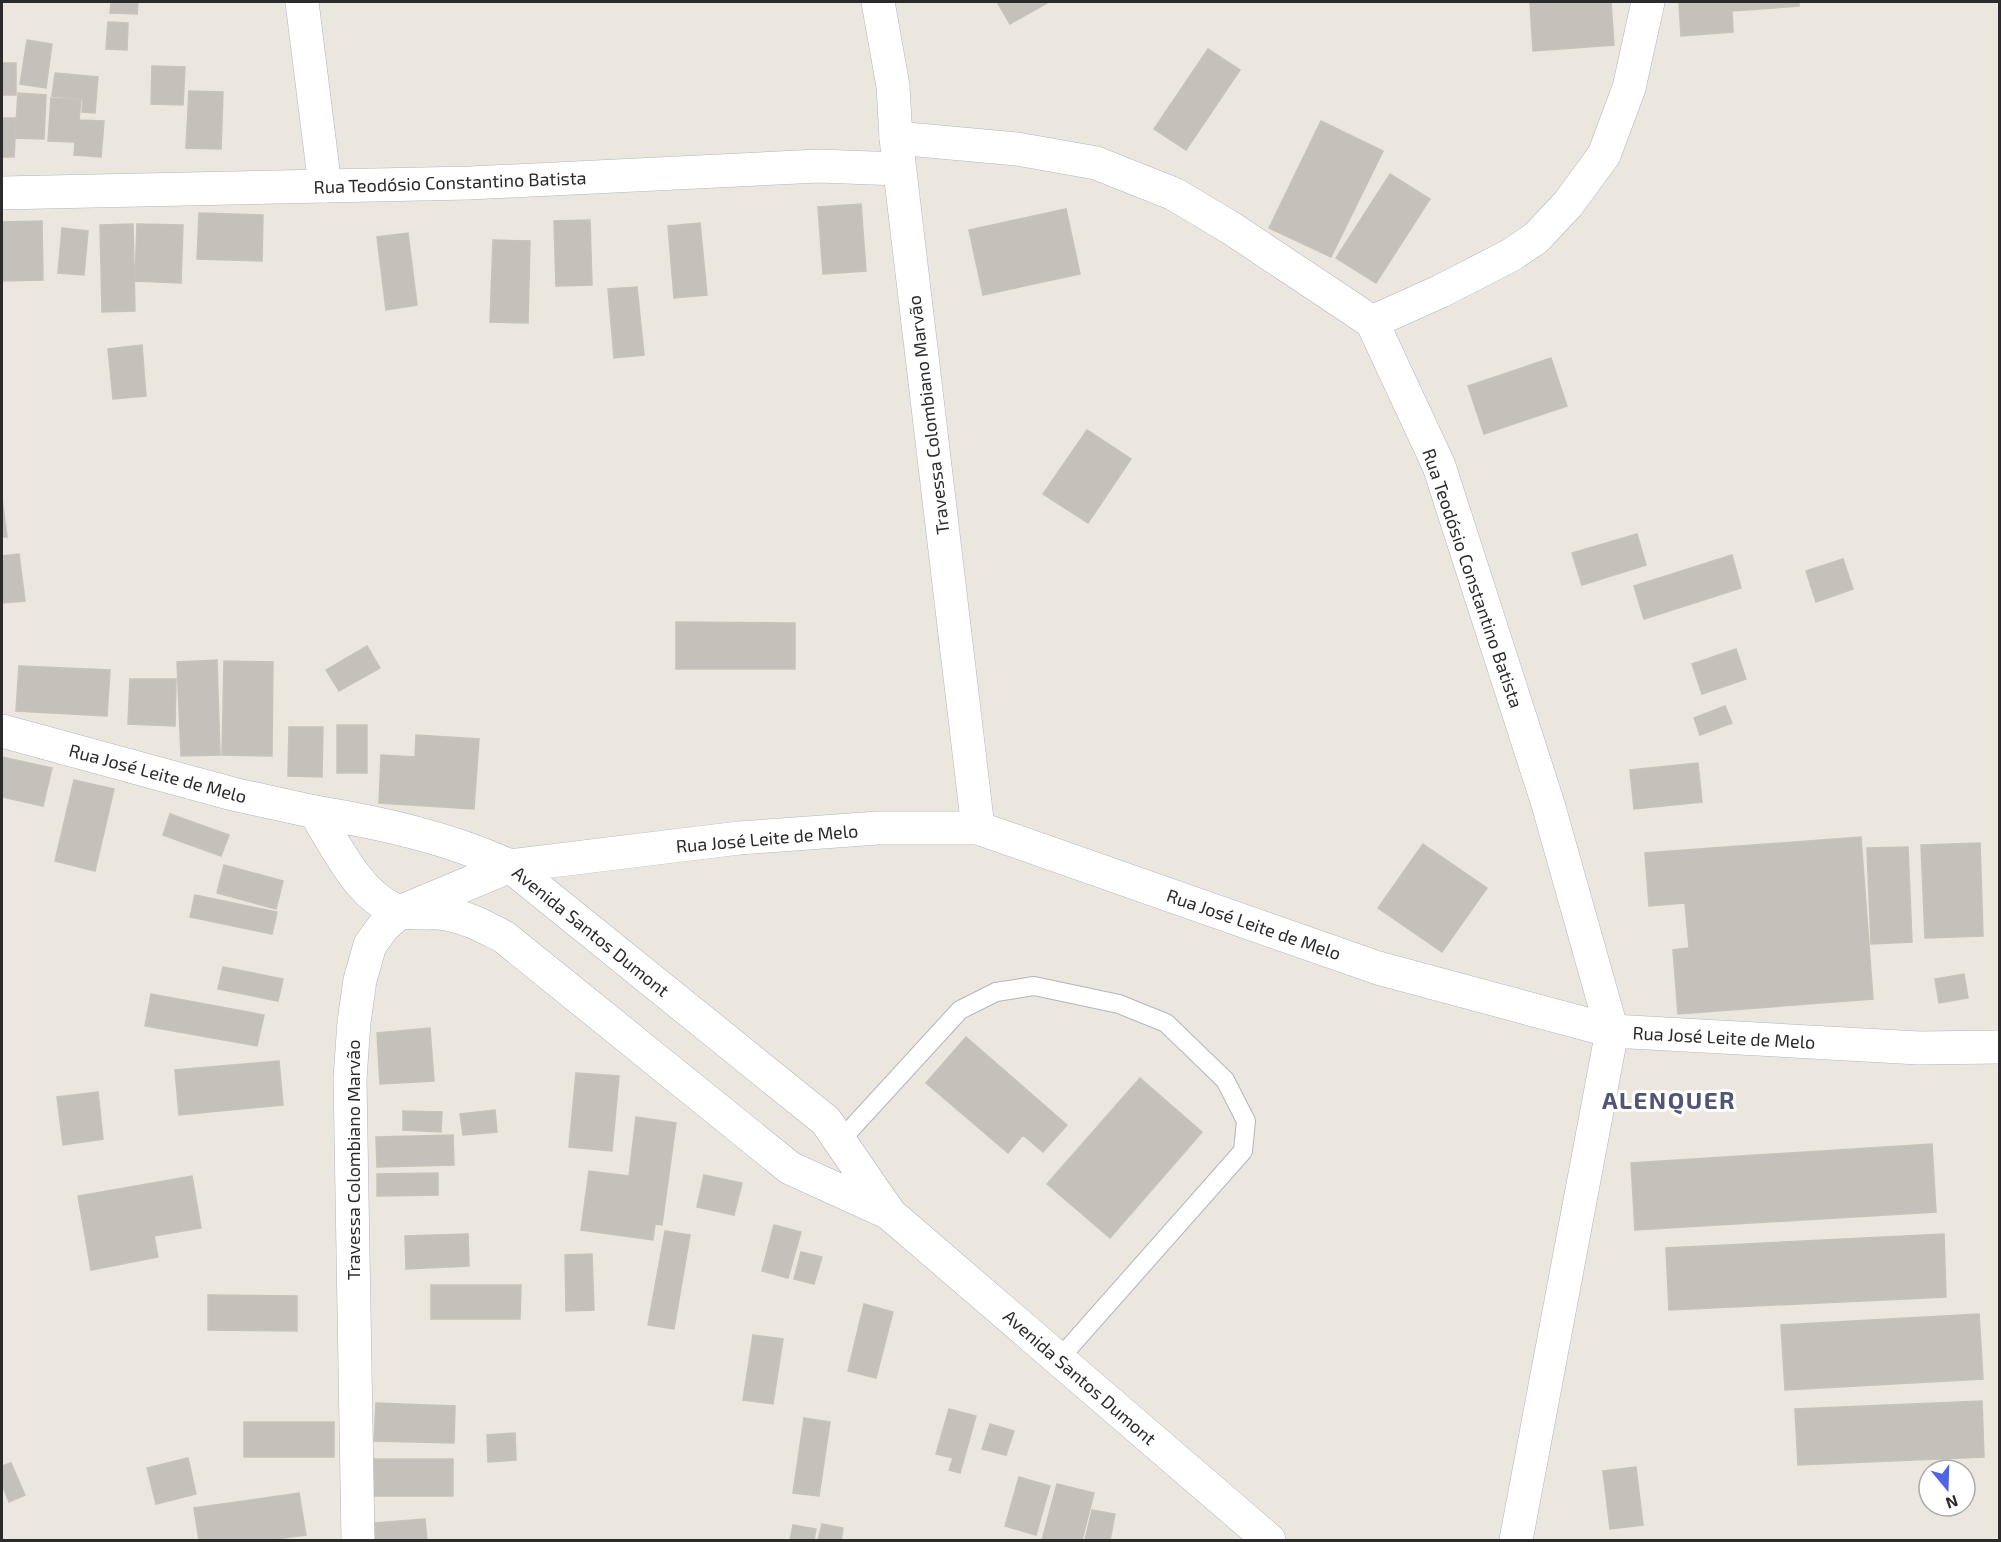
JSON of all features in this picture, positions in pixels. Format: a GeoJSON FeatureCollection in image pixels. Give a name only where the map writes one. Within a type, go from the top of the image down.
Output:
{"type":"FeatureCollection","features":[{"type":"Feature","properties":{"kind":"street"},"geometry":{"type":"LineString","coordinates":[[302,2],[325,186]]}},
{"type":"Feature","properties":{"kind":"street","name":"Travessa Colombiano Marvão"},"geometry":{"type":"LineString","coordinates":[[878,2],[893,86],[897,154],[978,828]]}},
{"type":"Feature","properties":{"kind":"street"},"geometry":{"type":"LineString","coordinates":[[1372,322],[1441,291],[1510,255],[1536,238],[1568,204],[1604,155],[1629,88],[1648,2]]}},
{"type":"Feature","properties":{"kind":"street","name":"Rua Teodósio Constantino Batista"},"geometry":{"type":"LineString","coordinates":[[2,193],[470,183],[819,166],[897,154],[1017,149],[1096,163],[1174,194],[1231,228],[1372,322],[1439,466],[1548,804],[1612,1031]]}},
{"type":"Feature","properties":{"kind":"street","name":"Rua José Leite de Melo"},"geometry":{"type":"LineString","coordinates":[[2,731],[233,794],[315,812]]}},
{"type":"Feature","properties":{"kind":"street","name":"Avenida Santos Dumont"},"geometry":{"type":"LineString","coordinates":[[315,812],[373,822],[467,847],[510,866],[826,1121],[891,1214],[1269,1540]]}},
{"type":"Feature","properties":{"kind":"street","name":"Avenida Santos Dumont"},"geometry":{"type":"LineString","coordinates":[[315,812],[343,859],[359,881],[378,900],[400,912],[442,914],[471,920],[504,937],[790,1168],[891,1214]]}},
{"type":"Feature","properties":{"kind":"street","name":"Rua José Leite de Melo"},"geometry":{"type":"LineString","coordinates":[[510,866],[739,838],[878,828],[978,828],[1378,968],[1612,1031],[1919,1048],[2000,1047]]}},
{"type":"Feature","properties":{"kind":"street","name":"Travessa Colombiano Marvão"},"geometry":{"type":"LineString","coordinates":[[358,1540],[350,1110],[353,1031],[360,980],[370,945],[383,927],[400,912],[510,866]]}},
{"type":"Feature","properties":{"kind":"street"},"geometry":{"type":"LineString","coordinates":[[1516,1540],[1612,1031]]}},
{"type":"Feature","properties":{"kind":"lane"},"geometry":{"type":"LineString","coordinates":[[840,1141],[960,1010],[996,992],[1034,986],[1119,1004],[1166,1023],[1225,1080],[1246,1121],[1243,1151],[1059,1359]]}},
{"type":"Feature","properties":{"kind":"building"},"geometry":{"type":"Polygon","coordinates":[[[111,2],[138,2],[137,14],[110,13],[111,2]]]}},
{"type":"Feature","properties":{"kind":"building"},"geometry":{"type":"Polygon","coordinates":[[[997,2],[1049,2],[1010,24],[997,2]]]}},
{"type":"Feature","properties":{"kind":"building"},"geometry":{"type":"Polygon","coordinates":[[[1530,2],[1611,2],[1614,45],[1533,51],[1530,2]]]}},
{"type":"Feature","properties":{"kind":"building"},"geometry":{"type":"Polygon","coordinates":[[[1679,2],[1799,2],[1799,6],[1732,11],[1733,32],[1681,36],[1679,2]]]}},
{"type":"Feature","properties":{"kind":"building"},"geometry":{"type":"Polygon","coordinates":[[[108,22],[128,23],[127,50],[106,49],[108,22]]]}},
{"type":"Feature","properties":{"kind":"building"},"geometry":{"type":"Polygon","coordinates":[[[27,40],[52,44],[46,88],[20,84],[27,40]]]}},
{"type":"Feature","properties":{"kind":"building"},"geometry":{"type":"Polygon","coordinates":[[[1208,49],[1240,70],[1186,150],[1154,129],[1208,49]]]}},
{"type":"Feature","properties":{"kind":"building"},"geometry":{"type":"Polygon","coordinates":[[[2,63],[16,63],[16,95],[2,95],[2,63]]]}},
{"type":"Feature","properties":{"kind":"building"},"geometry":{"type":"Polygon","coordinates":[[[152,66],[185,67],[183,105],[151,104],[152,66]]]}},
{"type":"Feature","properties":{"kind":"building"},"geometry":{"type":"Polygon","coordinates":[[[55,73],[98,77],[95,113],[82,112],[83,99],[52,96],[55,73]]]}},
{"type":"Feature","properties":{"kind":"building"},"geometry":{"type":"Polygon","coordinates":[[[189,91],[223,92],[221,149],[186,148],[189,91]]]}},
{"type":"Feature","properties":{"kind":"building"},"geometry":{"type":"Polygon","coordinates":[[[18,93],[46,95],[44,139],[15,138],[18,93]]]}},
{"type":"Feature","properties":{"kind":"building"},"geometry":{"type":"Polygon","coordinates":[[[51,98],[81,100],[79,120],[104,121],[101,157],[74,155],[75,142],[48,141],[51,98]]]}},
{"type":"Feature","properties":{"kind":"building"},"geometry":{"type":"Polygon","coordinates":[[[2,118],[16,118],[14,157],[2,157],[2,118]]]}},
{"type":"Feature","properties":{"kind":"building"},"geometry":{"type":"Polygon","coordinates":[[[1321,121],[1383,151],[1331,257],[1269,228],[1321,121]]]}},
{"type":"Feature","properties":{"kind":"building"},"geometry":{"type":"Polygon","coordinates":[[[1390,174],[1430,199],[1376,283],[1336,258],[1390,174]]]}},
{"type":"Feature","properties":{"kind":"building"},"geometry":{"type":"Polygon","coordinates":[[[861,204],[866,271],[823,274],[818,207],[861,204]]]}},
{"type":"Feature","properties":{"kind":"building"},"geometry":{"type":"Polygon","coordinates":[[[1066,209],[1080,274],[983,295],[969,230],[1066,209]]]}},
{"type":"Feature","properties":{"kind":"building"},"geometry":{"type":"Polygon","coordinates":[[[199,213],[263,215],[262,261],[197,259],[199,213]]]}},
{"type":"Feature","properties":{"kind":"building"},"geometry":{"type":"Polygon","coordinates":[[[590,220],[592,285],[556,286],[554,221],[590,220]]]}},
{"type":"Feature","properties":{"kind":"building"},"geometry":{"type":"Polygon","coordinates":[[[42,221],[43,280],[2,281],[2,222],[42,221]]]}},
{"type":"Feature","properties":{"kind":"building"},"geometry":{"type":"Polygon","coordinates":[[[700,223],[707,295],[674,298],[668,226],[700,223]]]}},
{"type":"Feature","properties":{"kind":"building"},"geometry":{"type":"Polygon","coordinates":[[[133,224],[135,311],[102,312],[100,225],[133,224]]]}},
{"type":"Feature","properties":{"kind":"building"},"geometry":{"type":"Polygon","coordinates":[[[137,224],[183,225],[181,283],[135,281],[137,224]]]}},
{"type":"Feature","properties":{"kind":"building"},"geometry":{"type":"Polygon","coordinates":[[[62,228],[88,231],[84,275],[58,273],[62,228]]]}},
{"type":"Feature","properties":{"kind":"building"},"geometry":{"type":"Polygon","coordinates":[[[408,233],[417,305],[386,310],[377,237],[408,233]]]}},
{"type":"Feature","properties":{"kind":"building"},"geometry":{"type":"Polygon","coordinates":[[[493,240],[530,241],[528,323],[490,322],[493,240]]]}},
{"type":"Feature","properties":{"kind":"building"},"geometry":{"type":"Polygon","coordinates":[[[637,287],[644,355],[614,358],[608,289],[637,287]]]}},
{"type":"Feature","properties":{"kind":"building"},"geometry":{"type":"Polygon","coordinates":[[[142,345],[146,396],[113,399],[108,349],[142,345]]]}},
{"type":"Feature","properties":{"kind":"building"},"geometry":{"type":"Polygon","coordinates":[[[1551,358],[1567,406],[1484,434],[1468,386],[1551,358]]]}},
{"type":"Feature","properties":{"kind":"building"},"geometry":{"type":"Polygon","coordinates":[[[1087,430],[1131,459],[1088,523],[1043,494],[1087,430]]]}},
{"type":"Feature","properties":{"kind":"building"},"geometry":{"type":"Polygon","coordinates":[[[2,498],[7,537],[2,537],[2,498]]]}},
{"type":"Feature","properties":{"kind":"building"},"geometry":{"type":"Polygon","coordinates":[[[1637,534],[1646,565],[1582,585],[1572,553],[1637,534]]]}},
{"type":"Feature","properties":{"kind":"building"},"geometry":{"type":"Polygon","coordinates":[[[19,554],[25,601],[2,603],[2,556],[19,554]]]}},
{"type":"Feature","properties":{"kind":"building"},"geometry":{"type":"Polygon","coordinates":[[[1732,555],[1741,588],[1644,619],[1634,586],[1732,555]]]}},
{"type":"Feature","properties":{"kind":"building"},"geometry":{"type":"Polygon","coordinates":[[[1843,559],[1853,589],[1816,602],[1806,571],[1843,559]]]}},
{"type":"Feature","properties":{"kind":"building"},"geometry":{"type":"Polygon","coordinates":[[[676,622],[795,623],[795,669],[676,669],[676,622]]]}},
{"type":"Feature","properties":{"kind":"building"},"geometry":{"type":"Polygon","coordinates":[[[367,646],[380,668],[339,691],[326,670],[367,646]]]}},
{"type":"Feature","properties":{"kind":"building"},"geometry":{"type":"Polygon","coordinates":[[[1736,649],[1746,679],[1702,694],[1692,664],[1736,649]]]}},
{"type":"Feature","properties":{"kind":"building"},"geometry":{"type":"Polygon","coordinates":[[[217,660],[220,755],[181,756],[177,662],[217,660]]]}},
{"type":"Feature","properties":{"kind":"building"},"geometry":{"type":"Polygon","coordinates":[[[224,661],[273,662],[272,756],[222,755],[224,661]]]}},
{"type":"Feature","properties":{"kind":"building"},"geometry":{"type":"Polygon","coordinates":[[[19,666],[110,670],[107,716],[16,711],[19,666]]]}},
{"type":"Feature","properties":{"kind":"building"},"geometry":{"type":"Polygon","coordinates":[[[130,679],[176,679],[175,726],[128,724],[130,679]]]}},
{"type":"Feature","properties":{"kind":"building"},"geometry":{"type":"Polygon","coordinates":[[[1725,706],[1732,723],[1700,735],[1694,718],[1725,706]]]}},
{"type":"Feature","properties":{"kind":"building"},"geometry":{"type":"Polygon","coordinates":[[[337,725],[367,725],[367,773],[337,773],[337,725]]]}},
{"type":"Feature","properties":{"kind":"building"},"geometry":{"type":"Polygon","coordinates":[[[289,727],[323,727],[322,777],[288,776],[289,727]]]}},
{"type":"Feature","properties":{"kind":"building"},"geometry":{"type":"Polygon","coordinates":[[[416,735],[479,739],[474,809],[379,803],[381,755],[415,757],[416,735]]]}},
{"type":"Feature","properties":{"kind":"building"},"geometry":{"type":"Polygon","coordinates":[[[2,757],[52,768],[43,806],[2,797],[2,757]]]}},
{"type":"Feature","properties":{"kind":"building"},"geometry":{"type":"Polygon","coordinates":[[[1698,763],[1702,802],[1634,809],[1630,770],[1698,763]]]}},
{"type":"Feature","properties":{"kind":"building"},"geometry":{"type":"Polygon","coordinates":[[[74,780],[114,789],[95,871],[55,861],[74,780]]]}},
{"type":"Feature","properties":{"kind":"building"},"geometry":{"type":"Polygon","coordinates":[[[170,814],[229,835],[221,856],[163,835],[170,814]]]}},
{"type":"Feature","properties":{"kind":"building"},"geometry":{"type":"Polygon","coordinates":[[[1861,837],[1873,999],[1678,1014],[1673,950],[1689,948],[1685,903],[1649,906],[1645,853],[1861,837]]]}},
{"type":"Feature","properties":{"kind":"building"},"geometry":{"type":"Polygon","coordinates":[[[1980,843],[1983,936],[1925,938],[1921,845],[1980,843]]]}},
{"type":"Feature","properties":{"kind":"building"},"geometry":{"type":"Polygon","coordinates":[[[1423,844],[1487,888],[1442,952],[1378,908],[1423,844]]]}},
{"type":"Feature","properties":{"kind":"building"},"geometry":{"type":"Polygon","coordinates":[[[1908,847],[1912,942],[1871,944],[1867,848],[1908,847]]]}},
{"type":"Feature","properties":{"kind":"building"},"geometry":{"type":"Polygon","coordinates":[[[224,865],[283,881],[276,909],[217,893],[224,865]]]}},
{"type":"Feature","properties":{"kind":"building"},"geometry":{"type":"Polygon","coordinates":[[[195,895],[277,912],[272,934],[190,917],[195,895]]]}},
{"type":"Feature","properties":{"kind":"building"},"geometry":{"type":"Polygon","coordinates":[[[223,967],[283,979],[278,1001],[218,989],[223,967]]]}},
{"type":"Feature","properties":{"kind":"building"},"geometry":{"type":"Polygon","coordinates":[[[1964,974],[1968,998],[1939,1003],[1935,979],[1964,974]]]}},
{"type":"Feature","properties":{"kind":"building"},"geometry":{"type":"Polygon","coordinates":[[[151,994],[264,1015],[257,1046],[145,1026],[151,994]]]}},
{"type":"Feature","properties":{"kind":"building"},"geometry":{"type":"Polygon","coordinates":[[[430,1028],[434,1081],[380,1084],[377,1033],[430,1028]]]}},
{"type":"Feature","properties":{"kind":"building"},"geometry":{"type":"Polygon","coordinates":[[[966,1037],[1067,1125],[1043,1152],[1023,1135],[1008,1153],[926,1083],[966,1037]]]}},
{"type":"Feature","properties":{"kind":"building"},"geometry":{"type":"Polygon","coordinates":[[[279,1061],[283,1105],[179,1115],[175,1070],[279,1061]]]}},
{"type":"Feature","properties":{"kind":"building"},"geometry":{"type":"Polygon","coordinates":[[[576,1073],[619,1076],[612,1151],[569,1147],[576,1073]]]}},
{"type":"Feature","properties":{"kind":"building"},"geometry":{"type":"Polygon","coordinates":[[[1140,1078],[1202,1132],[1110,1238],[1047,1184],[1140,1078]]]}},
{"type":"Feature","properties":{"kind":"building"},"geometry":{"type":"Polygon","coordinates":[[[98,1092],[103,1139],[63,1145],[57,1097],[98,1092]]]}},
{"type":"Feature","properties":{"kind":"building"},"geometry":{"type":"Polygon","coordinates":[[[495,1110],[497,1132],[463,1135],[460,1114],[495,1110]]]}},
{"type":"Feature","properties":{"kind":"building"},"geometry":{"type":"Polygon","coordinates":[[[403,1111],[442,1112],[441,1132],[403,1130],[403,1111]]]}},
{"type":"Feature","properties":{"kind":"building"},"geometry":{"type":"Polygon","coordinates":[[[636,1117],[676,1123],[662,1225],[655,1224],[653,1240],[581,1230],[589,1171],[629,1176],[636,1117]]]}},
{"type":"Feature","properties":{"kind":"building"},"geometry":{"type":"Polygon","coordinates":[[[453,1135],[454,1165],[377,1167],[376,1137],[453,1135]]]}},
{"type":"Feature","properties":{"kind":"building"},"geometry":{"type":"Polygon","coordinates":[[[1932,1144],[1936,1212],[1635,1230],[1631,1163],[1932,1144]]]}},
{"type":"Feature","properties":{"kind":"building"},"geometry":{"type":"Polygon","coordinates":[[[438,1173],[438,1195],[377,1196],[377,1174],[438,1173]]]}},
{"type":"Feature","properties":{"kind":"building"},"geometry":{"type":"Polygon","coordinates":[[[704,1175],[742,1183],[734,1215],[697,1207],[704,1175]]]}},
{"type":"Feature","properties":{"kind":"building"},"geometry":{"type":"Polygon","coordinates":[[[192,1176],[201,1228],[154,1236],[158,1257],[91,1270],[78,1196],[192,1176]]]}},
{"type":"Feature","properties":{"kind":"building"},"geometry":{"type":"Polygon","coordinates":[[[774,1225],[801,1232],[788,1278],[762,1271],[774,1225]]]}},
{"type":"Feature","properties":{"kind":"building"},"geometry":{"type":"Polygon","coordinates":[[[665,1231],[690,1235],[674,1329],[648,1325],[665,1231]]]}},
{"type":"Feature","properties":{"kind":"building"},"geometry":{"type":"Polygon","coordinates":[[[468,1234],[469,1266],[406,1269],[405,1236],[468,1234]]]}},
{"type":"Feature","properties":{"kind":"building"},"geometry":{"type":"Polygon","coordinates":[[[1944,1234],[1946,1297],[1669,1310],[1666,1248],[1944,1234]]]}},
{"type":"Feature","properties":{"kind":"building"},"geometry":{"type":"Polygon","coordinates":[[[801,1252],[822,1257],[814,1284],[794,1279],[801,1252]]]}},
{"type":"Feature","properties":{"kind":"building"},"geometry":{"type":"Polygon","coordinates":[[[592,1254],[594,1310],[566,1311],[565,1255],[592,1254]]]}},
{"type":"Feature","properties":{"kind":"building"},"geometry":{"type":"Polygon","coordinates":[[[431,1285],[521,1285],[520,1319],[431,1319],[431,1285]]]}},
{"type":"Feature","properties":{"kind":"building"},"geometry":{"type":"Polygon","coordinates":[[[208,1295],[297,1296],[297,1331],[208,1330],[208,1295]]]}},
{"type":"Feature","properties":{"kind":"building"},"geometry":{"type":"Polygon","coordinates":[[[864,1304],[893,1312],[876,1378],[848,1371],[864,1304]]]}},
{"type":"Feature","properties":{"kind":"building"},"geometry":{"type":"Polygon","coordinates":[[[1979,1314],[1983,1379],[1785,1390],[1781,1325],[1979,1314]]]}},
{"type":"Feature","properties":{"kind":"building"},"geometry":{"type":"Polygon","coordinates":[[[753,1335],[783,1339],[773,1404],[743,1400],[753,1335]]]}},
{"type":"Feature","properties":{"kind":"building"},"geometry":{"type":"Polygon","coordinates":[[[1982,1401],[1984,1457],[1917,1458],[1917,1460],[1798,1465],[1795,1409],[1982,1401]]]}},
{"type":"Feature","properties":{"kind":"building"},"geometry":{"type":"Polygon","coordinates":[[[376,1403],[455,1406],[454,1443],[374,1441],[376,1403]]]}},
{"type":"Feature","properties":{"kind":"building"},"geometry":{"type":"Polygon","coordinates":[[[949,1409],[976,1416],[960,1473],[949,1470],[953,1458],[936,1454],[949,1409]]]}},
{"type":"Feature","properties":{"kind":"building"},"geometry":{"type":"Polygon","coordinates":[[[804,1418],[830,1422],[819,1496],[793,1493],[804,1418]]]}},
{"type":"Feature","properties":{"kind":"building"},"geometry":{"type":"Polygon","coordinates":[[[244,1422],[334,1422],[334,1457],[244,1457],[244,1422]]]}},
{"type":"Feature","properties":{"kind":"building"},"geometry":{"type":"Polygon","coordinates":[[[990,1424],[1014,1431],[1006,1455],[982,1449],[990,1424]]]}},
{"type":"Feature","properties":{"kind":"building"},"geometry":{"type":"Polygon","coordinates":[[[515,1433],[516,1460],[488,1462],[487,1435],[515,1433]]]}},
{"type":"Feature","properties":{"kind":"building"},"geometry":{"type":"Polygon","coordinates":[[[188,1458],[196,1494],[156,1504],[147,1468],[188,1458]]]}},
{"type":"Feature","properties":{"kind":"building"},"geometry":{"type":"Polygon","coordinates":[[[373,1459],[453,1459],[453,1496],[373,1496],[373,1459]]]}},
{"type":"Feature","properties":{"kind":"building"},"geometry":{"type":"Polygon","coordinates":[[[11,1463],[25,1495],[9,1502],[2,1484],[2,1466],[11,1463]]]}},
{"type":"Feature","properties":{"kind":"building"},"geometry":{"type":"Polygon","coordinates":[[[1636,1467],[1643,1525],[1610,1529],[1603,1471],[1636,1467]]]}},
{"type":"Feature","properties":{"kind":"building"},"geometry":{"type":"Polygon","coordinates":[[[1019,1477],[1050,1486],[1036,1535],[1005,1526],[1019,1477]]]}},
{"type":"Feature","properties":{"kind":"building"},"geometry":{"type":"Polygon","coordinates":[[[1057,1484],[1094,1493],[1082,1540],[1042,1540],[1057,1484]]]}},
{"type":"Feature","properties":{"kind":"building"},"geometry":{"type":"Polygon","coordinates":[[[299,1493],[306,1535],[268,1540],[199,1540],[194,1508],[299,1493]]]}},
{"type":"Feature","properties":{"kind":"building"},"geometry":{"type":"Polygon","coordinates":[[[1092,1510],[1115,1514],[1110,1540],[1085,1540],[1092,1510]]]}},
{"type":"Feature","properties":{"kind":"building"},"geometry":{"type":"Polygon","coordinates":[[[425,1519],[427,1540],[375,1540],[374,1523],[425,1519]]]}},
{"type":"Feature","properties":{"kind":"building"},"geometry":{"type":"Polygon","coordinates":[[[822,1524],[843,1528],[841,1540],[818,1540],[822,1524]]]}},
{"type":"Feature","properties":{"kind":"building"},"geometry":{"type":"Polygon","coordinates":[[[793,1525],[816,1529],[814,1540],[790,1540],[793,1525]]]}},
{"type":"Feature","properties":{"kind":"district","name":"ALENQUER"},"geometry":{"type":"Point","coordinates":[1669,1099]}}]}
